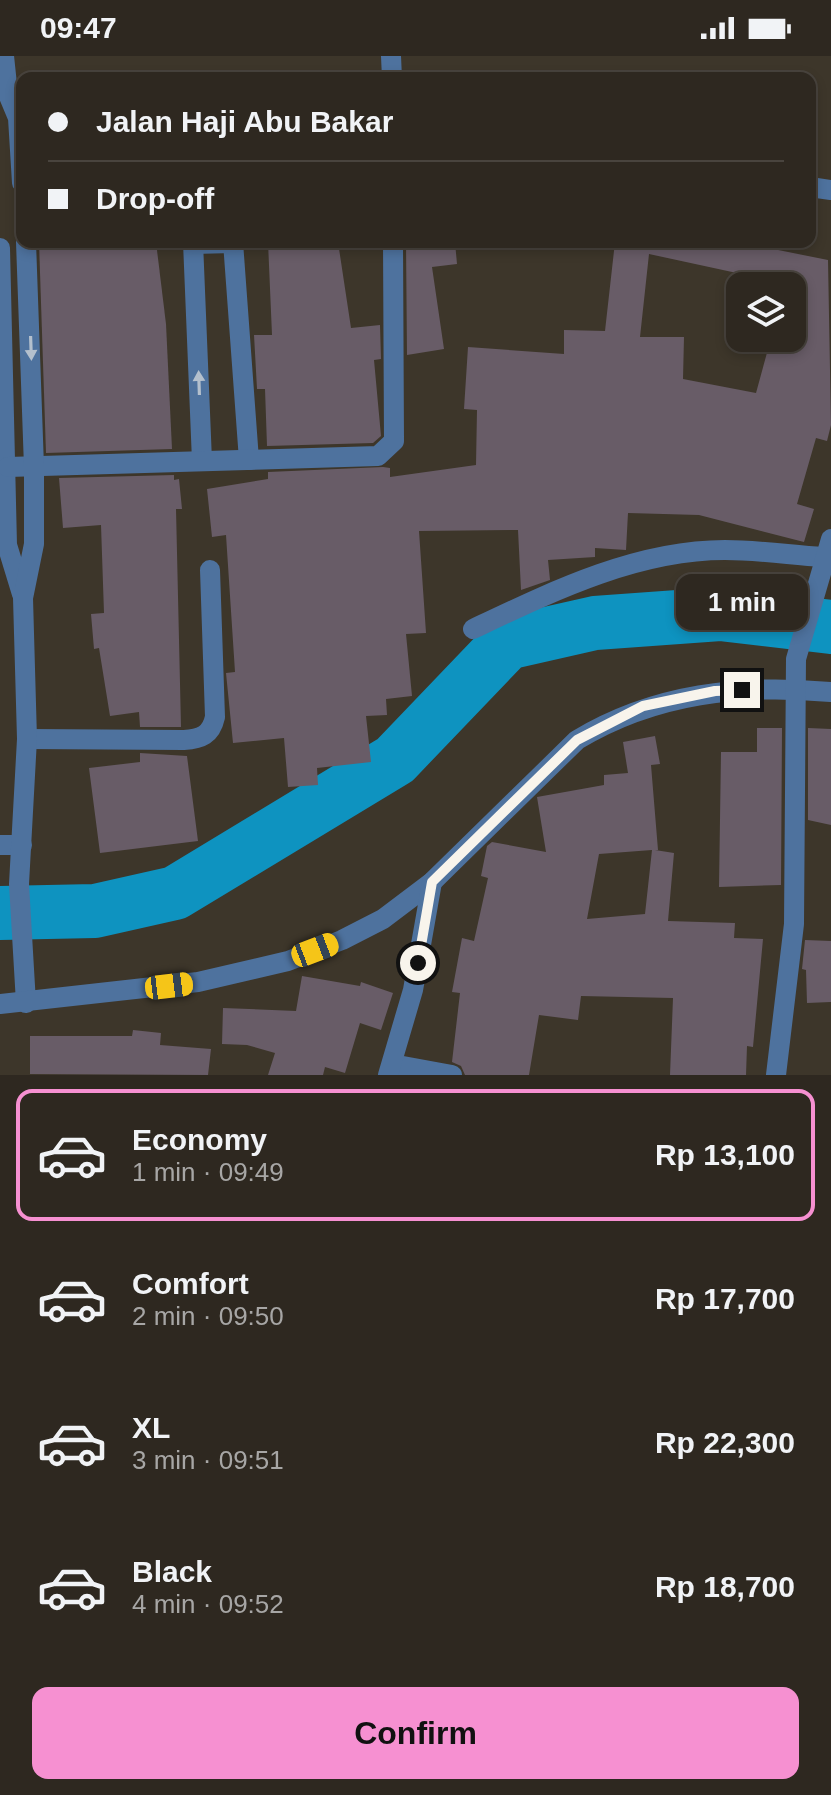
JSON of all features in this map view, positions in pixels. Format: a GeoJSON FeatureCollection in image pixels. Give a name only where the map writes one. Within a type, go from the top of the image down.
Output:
{"type":"FeatureCollection","features":[{"type":"Feature","properties":{"kind":"street"},"geometry":{"type":"LineString","coordinates":[[4,56],[16,147]]}},
{"type":"Feature","properties":{"kind":"street"},"geometry":{"type":"LineString","coordinates":[[0,248],[8,467],[4,545],[23,598]]}},
{"type":"Feature","properties":{"kind":"street"},"geometry":{"type":"LineString","coordinates":[[26,248],[34,544],[23,598],[27,739],[20,897],[26,1003]]}},
{"type":"Feature","properties":{"kind":"street"},"geometry":{"type":"LineString","coordinates":[[193,248],[202,461]]}},
{"type":"Feature","properties":{"kind":"street"},"geometry":{"type":"LineString","coordinates":[[233,248],[249,460]]}},
{"type":"Feature","properties":{"kind":"street"},"geometry":{"type":"LineString","coordinates":[[8,467],[378,456],[389,449],[394,441],[393,248]]}},
{"type":"Feature","properties":{"kind":"street"},"geometry":{"type":"LineString","coordinates":[[1,293],[29,291]]}},
{"type":"Feature","properties":{"kind":"street"},"geometry":{"type":"LineString","coordinates":[[4,545],[34,544]]}},
{"type":"Feature","properties":{"kind":"street"},"geometry":{"type":"LineString","coordinates":[[473,629],[617,567],[722,550],[827,548],[820,589],[796,659],[794,924],[776,1075]]}},
{"type":"Feature","properties":{"kind":"street"},"geometry":{"type":"LineString","coordinates":[[27,739],[198,740],[211,731],[215,717],[210,570]]}},
{"type":"Feature","properties":{"kind":"street"},"geometry":{"type":"LineString","coordinates":[[0,1004],[198,982],[288,961],[383,919],[432,882],[577,740],[606,722],[643,706],[715,691],[795,689],[831,692]]}},
{"type":"Feature","properties":{"kind":"street"},"geometry":{"type":"LineString","coordinates":[[0,845],[22,845]]}},
{"type":"Feature","properties":{"kind":"street"},"geometry":{"type":"LineString","coordinates":[[432,882],[413,990],[390,1069],[452,1075]]}},
{"type":"Feature","properties":{"kind":"building"},"geometry":{"type":"Polygon","coordinates":[[[39,248],[157,248],[166,324],[172,449],[46,453],[39,248]]]}},
{"type":"Feature","properties":{"kind":"building"},"geometry":{"type":"Polygon","coordinates":[[[268,248],[339,248],[351,328],[380,325],[381,359],[374,360],[381,436],[373,443],[267,446],[265,389],[257,389],[254,335],[272,335],[268,248]]]}},
{"type":"Feature","properties":{"kind":"building"},"geometry":{"type":"Polygon","coordinates":[[[406,248],[456,248],[457,264],[432,267],[444,349],[407,355],[406,248]]]}},
{"type":"Feature","properties":{"kind":"building"},"geometry":{"type":"Polygon","coordinates":[[[614,248],[768,248],[828,260],[831,425],[827,441],[816,438],[797,504],[814,509],[804,542],[699,515],[628,513],[626,550],[595,548],[595,557],[548,560],[550,580],[521,590],[518,530],[419,531],[426,633],[406,634],[412,696],[386,699],[387,715],[366,716],[371,762],[317,768],[318,785],[288,787],[284,738],[233,743],[226,673],[235,672],[226,535],[212,537],[207,489],[268,479],[268,472],[383,467],[390,468],[390,477],[476,465],[477,410],[464,409],[468,347],[564,354],[564,330],[605,331],[614,248]],[[649,254],[640,337],[684,337],[683,379],[756,393],[767,352],[806,352],[806,272],[732,272],[649,254]]]}},
{"type":"Feature","properties":{"kind":"building"},"geometry":{"type":"Polygon","coordinates":[[[174,475],[174,480],[179,479],[182,509],[176,509],[181,727],[140,727],[139,712],[110,716],[99,648],[94,649],[91,614],[104,613],[101,525],[63,528],[59,478],[174,475]]]}},
{"type":"Feature","properties":{"kind":"building"},"geometry":{"type":"Polygon","coordinates":[[[757,728],[782,728],[781,885],[719,887],[721,752],[757,752],[757,728]]]}},
{"type":"Feature","properties":{"kind":"building"},"geometry":{"type":"Polygon","coordinates":[[[808,728],[831,729],[831,825],[808,820],[808,728]]]}},
{"type":"Feature","properties":{"kind":"building"},"geometry":{"type":"Polygon","coordinates":[[[655,736],[660,764],[651,765],[658,850],[655,850],[674,853],[668,921],[735,923],[734,938],[763,939],[753,1047],[747,1046],[746,1075],[670,1075],[673,998],[581,996],[578,1020],[539,1015],[529,1075],[465,1075],[461,1066],[452,1062],[460,993],[452,992],[462,938],[474,941],[488,878],[481,876],[487,846],[492,842],[546,852],[537,797],[604,785],[604,775],[628,773],[623,742],[655,736]],[[652,850],[599,854],[587,919],[645,914],[652,850]]]}},
{"type":"Feature","properties":{"kind":"building"},"geometry":{"type":"Polygon","coordinates":[[[140,753],[187,756],[198,841],[100,853],[89,768],[140,762],[140,753]]]}},
{"type":"Feature","properties":{"kind":"building"},"geometry":{"type":"Polygon","coordinates":[[[805,940],[831,941],[831,1002],[807,1003],[806,970],[802,969],[805,940]]]}},
{"type":"Feature","properties":{"kind":"building"},"geometry":{"type":"Polygon","coordinates":[[[302,976],[360,986],[361,982],[393,993],[381,1030],[360,1023],[345,1073],[325,1067],[323,1075],[268,1075],[275,1053],[247,1045],[222,1044],[223,1008],[296,1011],[302,976]]]}},
{"type":"Feature","properties":{"kind":"building"},"geometry":{"type":"Polygon","coordinates":[[[133,1030],[161,1033],[160,1045],[211,1049],[208,1075],[30,1074],[30,1036],[132,1036],[133,1030]]]}},
{"type":"Feature","properties":{"kind":"waterway"},"geometry":{"type":"LineString","coordinates":[[0,913],[95,911],[175,893],[395,760],[507,643],[595,623],[720,614],[831,627]]}},
{"type":"Feature","properties":{"kind":"route"},"geometry":{"type":"LineString","coordinates":[[418,963],[432,882],[577,740],[606,722],[643,706],[715,691],[742,690]]}}]}
